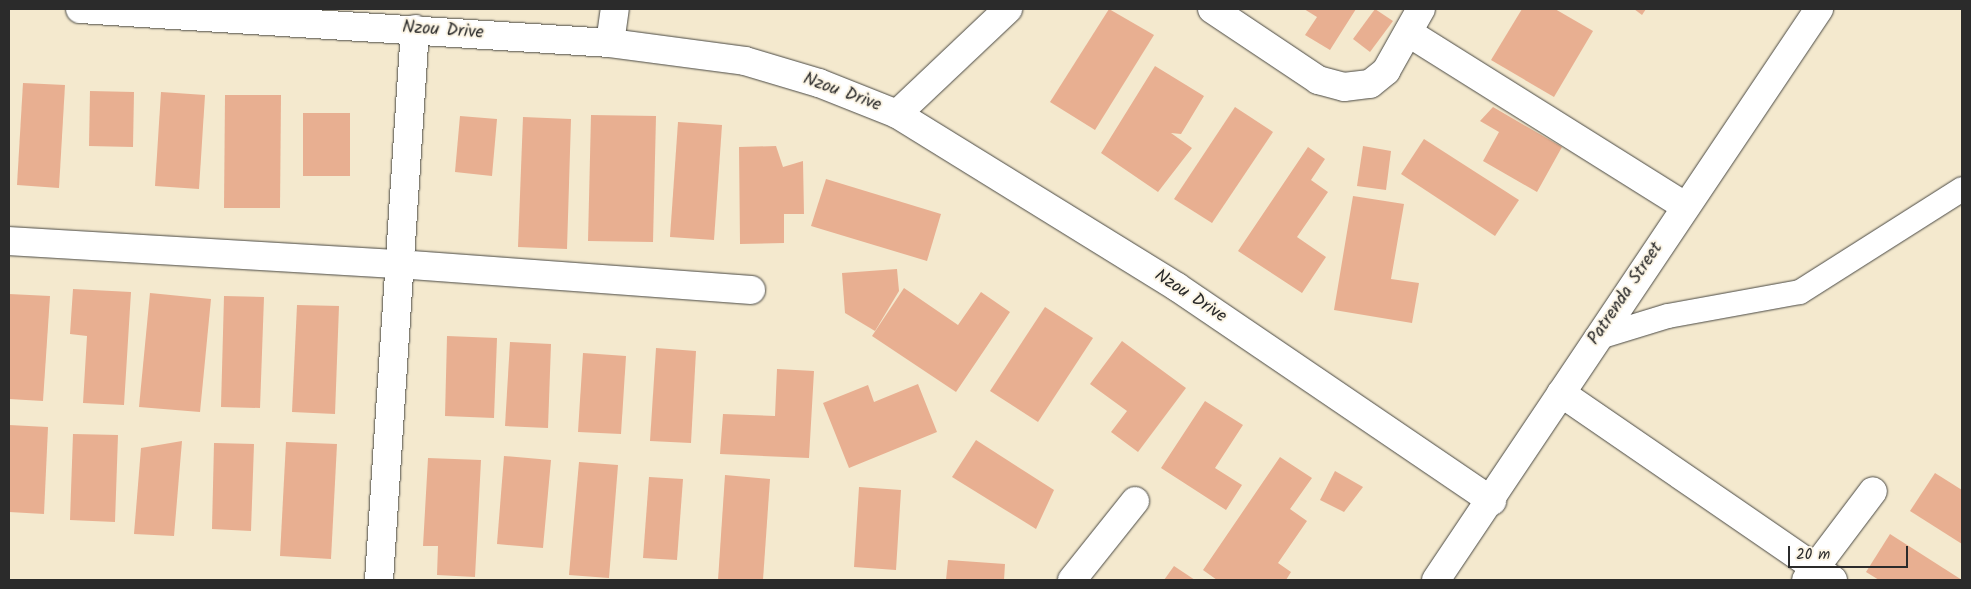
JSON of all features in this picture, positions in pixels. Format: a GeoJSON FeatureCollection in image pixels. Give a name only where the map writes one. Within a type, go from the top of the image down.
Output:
{"type":"FeatureCollection","features":[{"type":"Feature","properties":{"kind":"street","name":"Nzou Drive"},"geometry":{"type":"LineString","coordinates":[[80,9],[218,13],[610,43],[745,61],[819,83],[898,114],[1177,287],[1492,501]]}},
{"type":"Feature","properties":{"kind":"street"},"geometry":{"type":"LineString","coordinates":[[610,43],[615,9]]}},
{"type":"Feature","properties":{"kind":"street"},"geometry":{"type":"LineString","coordinates":[[898,114],[1008,9]]}},
{"type":"Feature","properties":{"kind":"street"},"geometry":{"type":"LineString","coordinates":[[1212,9],[1318,80],[1344,87],[1370,84],[1386,71],[1421,9]]}},
{"type":"Feature","properties":{"kind":"street","name":"Patrenda Street"},"geometry":{"type":"LineString","coordinates":[[1436,580],[1492,501],[1596,338],[1819,9]]}},
{"type":"Feature","properties":{"kind":"street"},"geometry":{"type":"LineString","coordinates":[[379,580],[398,264],[415,29]]}},
{"type":"Feature","properties":{"kind":"street"},"geometry":{"type":"LineString","coordinates":[[1409,33],[1685,206]]}},
{"type":"Feature","properties":{"kind":"street"},"geometry":{"type":"LineString","coordinates":[[9,241],[398,264],[751,290]]}},
{"type":"Feature","properties":{"kind":"street"},"geometry":{"type":"LineString","coordinates":[[1561,393],[1818,576],[1873,491]]}},
{"type":"Feature","properties":{"kind":"street"},"geometry":{"type":"LineString","coordinates":[[1072,580],[1135,501]]}},
{"type":"Feature","properties":{"kind":"lane"},"geometry":{"type":"LineString","coordinates":[[1596,338],[1668,316],[1800,292],[1962,189]]}},
{"type":"Feature","properties":{"kind":"building"},"geometry":{"type":"Polygon","coordinates":[[[1109,9],[1154,35],[1095,130],[1050,102],[1109,9]]]}},
{"type":"Feature","properties":{"kind":"building"},"geometry":{"type":"Polygon","coordinates":[[[1304,9],[1356,9],[1330,50],[1305,35],[1317,17],[1304,9]]]}},
{"type":"Feature","properties":{"kind":"building"},"geometry":{"type":"Polygon","coordinates":[[[1375,9],[1393,21],[1370,52],[1353,39],[1375,9]]]}},
{"type":"Feature","properties":{"kind":"building"},"geometry":{"type":"Polygon","coordinates":[[[1522,9],[1555,9],[1593,31],[1554,97],[1491,60],[1522,9]]]}},
{"type":"Feature","properties":{"kind":"building"},"geometry":{"type":"Polygon","coordinates":[[[1634,9],[1646,9],[1642,15],[1634,9]]]}},
{"type":"Feature","properties":{"kind":"building"},"geometry":{"type":"Polygon","coordinates":[[[1155,66],[1204,96],[1181,134],[1171,133],[1192,148],[1158,192],[1101,153],[1155,66]]]}},
{"type":"Feature","properties":{"kind":"building"},"geometry":{"type":"Polygon","coordinates":[[[23,83],[65,85],[59,188],[17,185],[23,83]]]}},
{"type":"Feature","properties":{"kind":"building"},"geometry":{"type":"Polygon","coordinates":[[[90,91],[134,92],[133,147],[89,146],[90,91]]]}},
{"type":"Feature","properties":{"kind":"building"},"geometry":{"type":"Polygon","coordinates":[[[161,92],[205,95],[199,189],[155,186],[161,92]]]}},
{"type":"Feature","properties":{"kind":"building"},"geometry":{"type":"Polygon","coordinates":[[[225,95],[281,95],[280,208],[224,208],[225,95]]]}},
{"type":"Feature","properties":{"kind":"building"},"geometry":{"type":"Polygon","coordinates":[[[1235,107],[1273,132],[1212,223],[1174,199],[1235,107]]]}},
{"type":"Feature","properties":{"kind":"building"},"geometry":{"type":"Polygon","coordinates":[[[1493,107],[1562,147],[1537,192],[1483,161],[1499,132],[1480,121],[1493,107]]]}},
{"type":"Feature","properties":{"kind":"building"},"geometry":{"type":"Polygon","coordinates":[[[303,113],[350,113],[350,176],[303,176],[303,113]]]}},
{"type":"Feature","properties":{"kind":"building"},"geometry":{"type":"Polygon","coordinates":[[[591,115],[656,116],[653,242],[588,241],[591,115]]]}},
{"type":"Feature","properties":{"kind":"building"},"geometry":{"type":"Polygon","coordinates":[[[460,116],[497,119],[492,176],[455,172],[460,116]]]}},
{"type":"Feature","properties":{"kind":"building"},"geometry":{"type":"Polygon","coordinates":[[[523,117],[571,119],[567,249],[518,247],[523,117]]]}},
{"type":"Feature","properties":{"kind":"building"},"geometry":{"type":"Polygon","coordinates":[[[678,122],[722,125],[714,240],[670,237],[678,122]]]}},
{"type":"Feature","properties":{"kind":"building"},"geometry":{"type":"Polygon","coordinates":[[[1424,139],[1519,200],[1495,236],[1401,174],[1424,139]]]}},
{"type":"Feature","properties":{"kind":"building"},"geometry":{"type":"Polygon","coordinates":[[[776,146],[783,167],[803,161],[804,214],[784,214],[784,243],[740,244],[739,147],[776,146]]]}},
{"type":"Feature","properties":{"kind":"building"},"geometry":{"type":"Polygon","coordinates":[[[1363,146],[1391,151],[1386,190],[1357,186],[1363,146]]]}},
{"type":"Feature","properties":{"kind":"building"},"geometry":{"type":"Polygon","coordinates":[[[1308,147],[1325,159],[1311,180],[1328,192],[1297,237],[1326,257],[1302,293],[1238,251],[1308,147]]]}},
{"type":"Feature","properties":{"kind":"building"},"geometry":{"type":"Polygon","coordinates":[[[826,179],[941,214],[927,261],[811,226],[826,179]]]}},
{"type":"Feature","properties":{"kind":"building"},"geometry":{"type":"Polygon","coordinates":[[[1353,196],[1404,204],[1391,279],[1419,283],[1412,323],[1334,310],[1353,196]]]}},
{"type":"Feature","properties":{"kind":"building"},"geometry":{"type":"Polygon","coordinates":[[[897,269],[899,291],[875,331],[845,313],[842,273],[897,269]]]}},
{"type":"Feature","properties":{"kind":"building"},"geometry":{"type":"Polygon","coordinates":[[[904,288],[958,325],[981,292],[1010,312],[956,392],[872,336],[904,288]]]}},
{"type":"Feature","properties":{"kind":"building"},"geometry":{"type":"Polygon","coordinates":[[[73,289],[131,292],[124,405],[83,403],[87,336],[70,334],[73,289]]]}},
{"type":"Feature","properties":{"kind":"building"},"geometry":{"type":"Polygon","coordinates":[[[150,293],[211,299],[200,412],[139,407],[150,293]]]}},
{"type":"Feature","properties":{"kind":"building"},"geometry":{"type":"Polygon","coordinates":[[[9,294],[50,296],[43,401],[9,399],[9,294]]]}},
{"type":"Feature","properties":{"kind":"building"},"geometry":{"type":"Polygon","coordinates":[[[224,296],[264,297],[260,408],[221,407],[224,296]]]}},
{"type":"Feature","properties":{"kind":"building"},"geometry":{"type":"Polygon","coordinates":[[[297,305],[339,306],[335,414],[292,412],[297,305]]]}},
{"type":"Feature","properties":{"kind":"building"},"geometry":{"type":"Polygon","coordinates":[[[1045,307],[1093,338],[1038,422],[990,391],[1045,307]]]}},
{"type":"Feature","properties":{"kind":"building"},"geometry":{"type":"Polygon","coordinates":[[[447,336],[497,338],[494,418],[445,416],[447,336]]]}},
{"type":"Feature","properties":{"kind":"building"},"geometry":{"type":"Polygon","coordinates":[[[1122,341],[1186,388],[1138,452],[1111,432],[1127,411],[1090,384],[1122,341]]]}},
{"type":"Feature","properties":{"kind":"building"},"geometry":{"type":"Polygon","coordinates":[[[510,342],[551,344],[548,428],[505,426],[510,342]]]}},
{"type":"Feature","properties":{"kind":"building"},"geometry":{"type":"Polygon","coordinates":[[[656,348],[696,351],[691,443],[650,441],[656,348]]]}},
{"type":"Feature","properties":{"kind":"building"},"geometry":{"type":"Polygon","coordinates":[[[583,353],[626,356],[621,434],[578,432],[583,353]]]}},
{"type":"Feature","properties":{"kind":"building"},"geometry":{"type":"Polygon","coordinates":[[[777,369],[814,371],[809,458],[720,454],[723,414],[775,416],[777,369]]]}},
{"type":"Feature","properties":{"kind":"building"},"geometry":{"type":"Polygon","coordinates":[[[918,384],[937,432],[849,468],[823,403],[868,385],[874,402],[918,384]]]}},
{"type":"Feature","properties":{"kind":"building"},"geometry":{"type":"Polygon","coordinates":[[[1205,401],[1243,425],[1215,468],[1242,485],[1226,510],[1161,468],[1205,401]]]}},
{"type":"Feature","properties":{"kind":"building"},"geometry":{"type":"Polygon","coordinates":[[[9,425],[48,427],[44,514],[9,512],[9,425]]]}},
{"type":"Feature","properties":{"kind":"building"},"geometry":{"type":"Polygon","coordinates":[[[73,434],[118,435],[115,522],[70,520],[73,434]]]}},
{"type":"Feature","properties":{"kind":"building"},"geometry":{"type":"Polygon","coordinates":[[[976,440],[1054,490],[1036,529],[952,477],[976,440]]]}},
{"type":"Feature","properties":{"kind":"building"},"geometry":{"type":"Polygon","coordinates":[[[182,441],[174,536],[134,534],[141,448],[182,441]]]}},
{"type":"Feature","properties":{"kind":"building"},"geometry":{"type":"Polygon","coordinates":[[[286,442],[337,444],[331,559],[280,556],[286,442]]]}},
{"type":"Feature","properties":{"kind":"building"},"geometry":{"type":"Polygon","coordinates":[[[214,443],[254,444],[251,531],[212,529],[214,443]]]}},
{"type":"Feature","properties":{"kind":"building"},"geometry":{"type":"Polygon","coordinates":[[[504,456],[551,460],[543,548],[497,544],[504,456]]]}},
{"type":"Feature","properties":{"kind":"building"},"geometry":{"type":"Polygon","coordinates":[[[1280,457],[1312,478],[1290,509],[1307,521],[1278,563],[1291,572],[1286,580],[1217,580],[1203,570],[1280,457]]]}},
{"type":"Feature","properties":{"kind":"building"},"geometry":{"type":"Polygon","coordinates":[[[428,458],[481,460],[475,577],[437,575],[438,546],[423,546],[428,458]]]}},
{"type":"Feature","properties":{"kind":"building"},"geometry":{"type":"Polygon","coordinates":[[[579,462],[618,465],[609,578],[569,575],[579,462]]]}},
{"type":"Feature","properties":{"kind":"building"},"geometry":{"type":"Polygon","coordinates":[[[1335,471],[1363,487],[1344,512],[1320,500],[1335,471]]]}},
{"type":"Feature","properties":{"kind":"building"},"geometry":{"type":"Polygon","coordinates":[[[1935,473],[1962,490],[1962,544],[1910,511],[1935,473]]]}},
{"type":"Feature","properties":{"kind":"building"},"geometry":{"type":"Polygon","coordinates":[[[725,475],[770,479],[763,580],[718,580],[725,475]]]}},
{"type":"Feature","properties":{"kind":"building"},"geometry":{"type":"Polygon","coordinates":[[[649,477],[683,479],[677,560],[643,558],[649,477]]]}},
{"type":"Feature","properties":{"kind":"building"},"geometry":{"type":"Polygon","coordinates":[[[859,487],[901,490],[896,570],[854,567],[859,487]]]}},
{"type":"Feature","properties":{"kind":"building"},"geometry":{"type":"Polygon","coordinates":[[[1890,534],[1962,580],[1879,580],[1866,572],[1890,534]]]}},
{"type":"Feature","properties":{"kind":"building"},"geometry":{"type":"Polygon","coordinates":[[[948,560],[1005,564],[1004,580],[946,580],[948,560]]]}},
{"type":"Feature","properties":{"kind":"building"},"geometry":{"type":"Polygon","coordinates":[[[1174,566],[1195,580],[1164,580],[1174,566]]]}}]}
